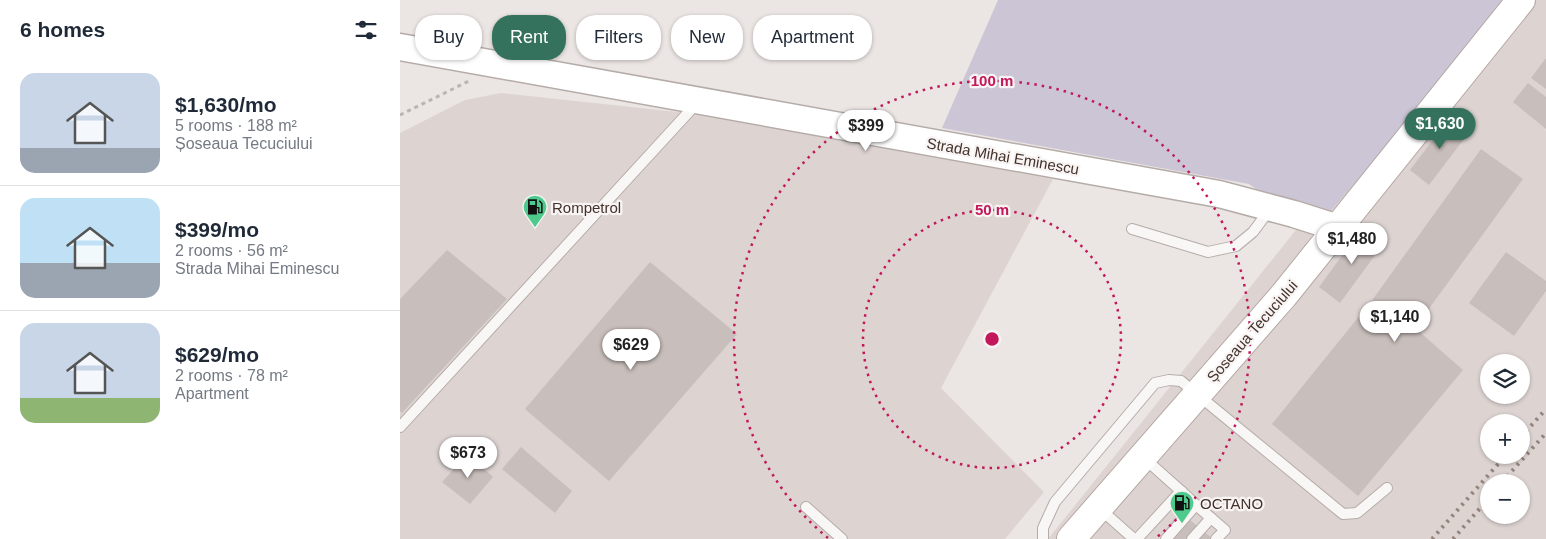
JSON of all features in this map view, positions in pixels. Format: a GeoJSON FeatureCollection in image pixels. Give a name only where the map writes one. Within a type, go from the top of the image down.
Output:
{"type":"FeatureCollection","features":[{"type":"Feature","properties":{"kind":"main road","name":"Șoseaua Tecuciului"},"geometry":{"type":"LineString","coordinates":[[1071,539],[1284,295],[1521,0]]}},
{"type":"Feature","properties":{"kind":"main road","name":"Strada Mihai Eminescu"},"geometry":{"type":"LineString","coordinates":[[400,47],[1219,194],[1338,228]]}},
{"type":"Feature","properties":{"kind":"lane"},"geometry":{"type":"LineString","coordinates":[[400,427],[699,101]]}},
{"type":"Feature","properties":{"kind":"lane"},"geometry":{"type":"LineString","coordinates":[[1132,229],[1208,252],[1236,246],[1253,232],[1272,208]]}},
{"type":"Feature","properties":{"kind":"lane"},"geometry":{"type":"LineString","coordinates":[[1043,539],[1043,528],[1055,502],[1155,383],[1169,380],[1181,381],[1343,514],[1356,512],[1387,488]]}},
{"type":"Feature","properties":{"kind":"lane"},"geometry":{"type":"LineString","coordinates":[[1143,457],[1225,530],[1216,539]]}},
{"type":"Feature","properties":{"kind":"lane"},"geometry":{"type":"LineString","coordinates":[[1099,507],[1136,539],[1181,491]]}},
{"type":"Feature","properties":{"kind":"lane"},"geometry":{"type":"LineString","coordinates":[[1166,539],[1196,504]]}},
{"type":"Feature","properties":{"kind":"lane"},"geometry":{"type":"LineString","coordinates":[[806,507],[842,539]]}},
{"type":"Feature","properties":{"kind":"lane"},"geometry":{"type":"LineString","coordinates":[[1192,539],[1211,518]]}},
{"type":"Feature","properties":{"kind":"path"},"geometry":{"type":"LineString","coordinates":[[400,115],[456,88],[499,64]]}},
{"type":"Feature","properties":{"kind":"shaded area"},"geometry":{"type":"Polygon","coordinates":[[[998,0],[1508,0],[1475,45],[1314,230],[1249,184],[942,128],[998,0]]]}},
{"type":"Feature","properties":{"kind":"shaded area"},"geometry":{"type":"Polygon","coordinates":[[[1478,0],[1546,0],[1546,539],[1048,539],[1478,0]]]}},
{"type":"Feature","properties":{"kind":"shaded area"},"geometry":{"type":"Polygon","coordinates":[[[501,93],[687,113],[1053,179],[941,388],[1044,492],[1005,539],[400,539],[400,133],[465,100],[501,93]]]}},
{"type":"Feature","properties":{"kind":"building"},"geometry":{"type":"Polygon","coordinates":[[[1546,58],[1546,89],[1531,78],[1546,58]]]}},
{"type":"Feature","properties":{"kind":"building"},"geometry":{"type":"Polygon","coordinates":[[[1528,83],[1546,97],[1546,129],[1513,102],[1528,83]]]}},
{"type":"Feature","properties":{"kind":"building"},"geometry":{"type":"Polygon","coordinates":[[[1451,116],[1470,131],[1429,185],[1410,170],[1451,116]]]}},
{"type":"Feature","properties":{"kind":"building"},"geometry":{"type":"Polygon","coordinates":[[[1481,149],[1523,179],[1415,328],[1463,370],[1358,496],[1272,424],[1373,299],[1481,149]]]}},
{"type":"Feature","properties":{"kind":"building"},"geometry":{"type":"Polygon","coordinates":[[[1364,226],[1384,243],[1340,303],[1319,287],[1364,226]]]}},
{"type":"Feature","properties":{"kind":"building"},"geometry":{"type":"Polygon","coordinates":[[[447,250],[507,299],[402,413],[400,411],[400,299],[447,250]]]}},
{"type":"Feature","properties":{"kind":"building"},"geometry":{"type":"Polygon","coordinates":[[[1506,252],[1546,281],[1546,291],[1514,336],[1469,303],[1506,252]]]}},
{"type":"Feature","properties":{"kind":"building"},"geometry":{"type":"Polygon","coordinates":[[[650,262],[737,334],[609,481],[525,409],[650,262]]]}},
{"type":"Feature","properties":{"kind":"building"},"geometry":{"type":"Polygon","coordinates":[[[521,447],[572,491],[555,513],[502,469],[521,447]]]}},
{"type":"Feature","properties":{"kind":"building"},"geometry":{"type":"Polygon","coordinates":[[[468,454],[493,477],[470,504],[442,482],[468,454]]]}},
{"type":"Feature","properties":{"kind":"building","name":"OCTANO"},"geometry":{"type":"Polygon","coordinates":[[[1180,512],[1213,539],[1165,539],[1161,536],[1180,512]]]}},
{"type":"Feature","properties":{"kind":"railway"},"geometry":{"type":"LineString","coordinates":[[1530,427],[1546,409]]}},
{"type":"Feature","properties":{"kind":"railway"},"geometry":{"type":"LineString","coordinates":[[1509,474],[1546,433]]}},
{"type":"Feature","properties":{"kind":"railway"},"geometry":{"type":"LineString","coordinates":[[1432,539],[1498,464]]}},
{"type":"Feature","properties":{"kind":"railway"},"geometry":{"type":"LineString","coordinates":[[1453,539],[1480,508]]}},
{"type":"Feature","properties":{"kind":"place","name":"Rompetrol"},"geometry":{"type":"Point","coordinates":[535,228]}},
{"type":"Feature","properties":{"kind":"place","name":"OCTANO"},"geometry":{"type":"Point","coordinates":[1182,524]}}]}
